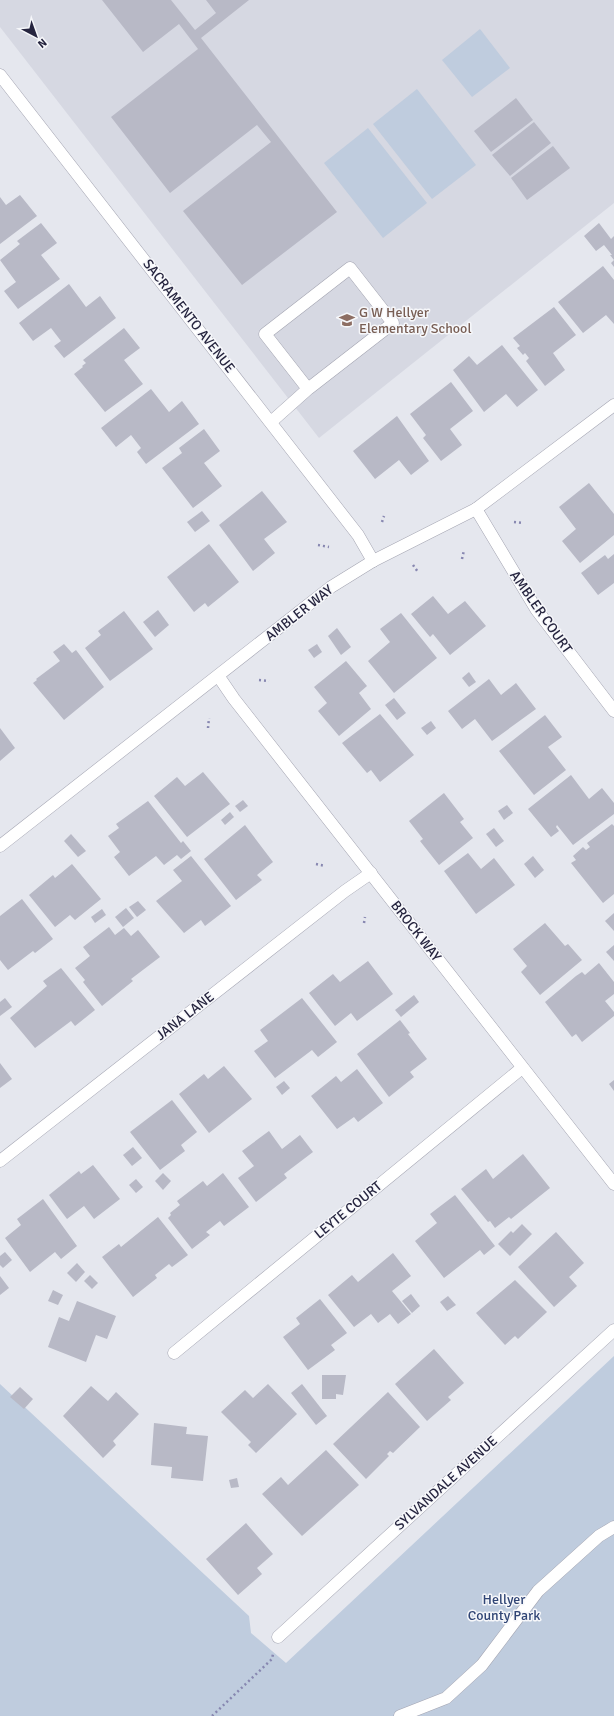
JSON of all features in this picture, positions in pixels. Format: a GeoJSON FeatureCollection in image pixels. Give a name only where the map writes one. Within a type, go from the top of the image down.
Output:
{"type":"FeatureCollection","features":[{"type":"Feature","properties":{"kind":"street","name":"SACRAMENTO AVENUE"},"geometry":{"type":"LineString","coordinates":[[0,75],[358,535],[373,561]]}},
{"type":"Feature","properties":{"kind":"street"},"geometry":{"type":"LineString","coordinates":[[271,422],[308,389],[393,323],[350,268],[265,334],[308,389]]}},
{"type":"Feature","properties":{"kind":"street","name":"AMBLER WAY"},"geometry":{"type":"LineString","coordinates":[[0,846],[219,677],[331,587],[373,561],[476,509],[614,405]]}},
{"type":"Feature","properties":{"kind":"street","name":"AMBLER COURT"},"geometry":{"type":"LineString","coordinates":[[476,509],[536,610],[614,711]]}},
{"type":"Feature","properties":{"kind":"street","name":"BROCK WAY"},"geometry":{"type":"LineString","coordinates":[[219,677],[234,699],[614,1184]]}},
{"type":"Feature","properties":{"kind":"street","name":"JANA LANE"},"geometry":{"type":"LineString","coordinates":[[0,1161],[345,891],[371,873]]}},
{"type":"Feature","properties":{"kind":"street","name":"LEYTE COURT"},"geometry":{"type":"LineString","coordinates":[[174,1353],[522,1068]]}},
{"type":"Feature","properties":{"kind":"street","name":"SYLVANDALE AVENUE"},"geometry":{"type":"LineString","coordinates":[[278,1637],[614,1330]]}},
{"type":"Feature","properties":{"kind":"street"},"geometry":{"type":"LineString","coordinates":[[400,1716],[446,1698],[482,1665],[538,1591],[599,1536],[614,1527]]}},
{"type":"Feature","properties":{"kind":"path"},"geometry":{"type":"LineString","coordinates":[[382,522],[384,516]]}},
{"type":"Feature","properties":{"kind":"path"},"geometry":{"type":"LineString","coordinates":[[514,522],[523,523]]}},
{"type":"Feature","properties":{"kind":"path"},"geometry":{"type":"LineString","coordinates":[[318,545],[329,546]]}},
{"type":"Feature","properties":{"kind":"path"},"geometry":{"type":"LineString","coordinates":[[462,560],[464,550]]}},
{"type":"Feature","properties":{"kind":"path"},"geometry":{"type":"LineString","coordinates":[[413,565],[418,572]]}},
{"type":"Feature","properties":{"kind":"path"},"geometry":{"type":"LineString","coordinates":[[260,680],[268,681]]}},
{"type":"Feature","properties":{"kind":"path"},"geometry":{"type":"LineString","coordinates":[[208,728],[209,718]]}},
{"type":"Feature","properties":{"kind":"path"},"geometry":{"type":"LineString","coordinates":[[316,864],[325,866]]}},
{"type":"Feature","properties":{"kind":"path"},"geometry":{"type":"LineString","coordinates":[[364,923],[365,917]]}},
{"type":"Feature","properties":{"kind":"path"},"geometry":{"type":"LineString","coordinates":[[212,1716],[272,1659],[278,1637]]}},
{"type":"Feature","properties":{"kind":"shaded area","name":"G W Hellyer Elementary School"},"geometry":{"type":"Polygon","coordinates":[[[0,0],[614,0],[614,203],[319,438],[0,27],[0,0]]]}},
{"type":"Feature","properties":{"kind":"green space"},"geometry":{"type":"Polygon","coordinates":[[[480,29],[510,68],[472,97],[442,60],[480,29]]]}},
{"type":"Feature","properties":{"kind":"green space"},"geometry":{"type":"Polygon","coordinates":[[[417,89],[476,165],[432,199],[373,124],[417,89]]]}},
{"type":"Feature","properties":{"kind":"green space"},"geometry":{"type":"Polygon","coordinates":[[[368,128],[427,203],[383,238],[324,163],[368,128]]]}},
{"type":"Feature","properties":{"kind":"green space","name":"Hellyer County Park"},"geometry":{"type":"Polygon","coordinates":[[[614,1356],[614,1716],[0,1716],[0,1384],[249,1616],[251,1633],[286,1663],[614,1356]]]}},
{"type":"Feature","properties":{"kind":"building"},"geometry":{"type":"Polygon","coordinates":[[[102,0],[171,0],[195,30],[216,13],[206,0],[249,0],[201,38],[337,212],[242,285],[183,211],[271,142],[257,125],[170,193],[111,117],[198,49],[179,24],[143,52],[102,0]]]}},
{"type":"Feature","properties":{"kind":"building"},"geometry":{"type":"Polygon","coordinates":[[[516,98],[533,120],[491,152],[474,131],[516,98]]]}},
{"type":"Feature","properties":{"kind":"building"},"geometry":{"type":"Polygon","coordinates":[[[534,122],[551,143],[510,176],[492,155],[534,122]]]}},
{"type":"Feature","properties":{"kind":"building"},"geometry":{"type":"Polygon","coordinates":[[[553,146],[570,168],[527,200],[511,178],[553,146]]]}},
{"type":"Feature","properties":{"kind":"building"},"geometry":{"type":"Polygon","coordinates":[[[20,195],[37,216],[0,244],[0,197],[6,205],[20,195]]]}},
{"type":"Feature","properties":{"kind":"building"},"geometry":{"type":"Polygon","coordinates":[[[41,223],[57,243],[41,255],[60,279],[18,309],[4,291],[16,282],[0,260],[20,244],[17,241],[41,223]]]}},
{"type":"Feature","properties":{"kind":"building"},"geometry":{"type":"Polygon","coordinates":[[[599,223],[611,239],[614,236],[614,260],[604,245],[596,251],[584,236],[599,223]]]}},
{"type":"Feature","properties":{"kind":"building"},"geometry":{"type":"Polygon","coordinates":[[[614,260],[614,267],[611,263],[614,260]]]}},
{"type":"Feature","properties":{"kind":"building"},"geometry":{"type":"Polygon","coordinates":[[[603,266],[614,280],[614,324],[606,315],[583,333],[558,302],[603,266]]]}},
{"type":"Feature","properties":{"kind":"building"},"geometry":{"type":"Polygon","coordinates":[[[69,284],[86,307],[100,296],[116,318],[64,358],[54,346],[61,341],[51,328],[33,341],[19,323],[69,284]]]}},
{"type":"Feature","properties":{"kind":"building"},"geometry":{"type":"Polygon","coordinates":[[[554,307],[576,335],[553,353],[565,370],[545,386],[526,361],[529,358],[525,353],[523,355],[517,348],[520,346],[513,338],[554,307]]]}},
{"type":"Feature","properties":{"kind":"building"},"geometry":{"type":"Polygon","coordinates":[[[124,328],[140,348],[124,360],[143,384],[105,412],[74,374],[86,363],[83,360],[124,328]]]}},
{"type":"Feature","properties":{"kind":"building"},"geometry":{"type":"Polygon","coordinates":[[[502,345],[538,390],[517,407],[506,394],[484,412],[453,370],[469,356],[477,365],[502,345]]]}},
{"type":"Feature","properties":{"kind":"building"},"geometry":{"type":"Polygon","coordinates":[[[451,382],[473,411],[450,429],[462,445],[441,461],[423,438],[426,435],[410,414],[451,382]]]}},
{"type":"Feature","properties":{"kind":"building"},"geometry":{"type":"Polygon","coordinates":[[[151,389],[169,412],[182,401],[199,424],[146,464],[137,452],[141,448],[131,435],[116,447],[101,428],[151,389]]]}},
{"type":"Feature","properties":{"kind":"building"},"geometry":{"type":"Polygon","coordinates":[[[397,416],[429,461],[411,475],[399,460],[375,479],[353,451],[397,416]]]}},
{"type":"Feature","properties":{"kind":"building"},"geometry":{"type":"Polygon","coordinates":[[[204,429],[220,451],[204,463],[222,486],[193,508],[162,468],[182,453],[179,448],[204,429]]]}},
{"type":"Feature","properties":{"kind":"building"},"geometry":{"type":"Polygon","coordinates":[[[589,483],[614,514],[614,535],[580,563],[562,541],[576,529],[559,507],[589,483]]]}},
{"type":"Feature","properties":{"kind":"building"},"geometry":{"type":"Polygon","coordinates":[[[262,491],[287,522],[264,539],[275,553],[253,571],[219,525],[262,491]]]}},
{"type":"Feature","properties":{"kind":"building"},"geometry":{"type":"Polygon","coordinates":[[[202,511],[210,521],[195,532],[187,522],[202,511]]]}},
{"type":"Feature","properties":{"kind":"building"},"geometry":{"type":"Polygon","coordinates":[[[209,544],[239,582],[208,607],[205,603],[194,612],[167,577],[209,544]]]}},
{"type":"Feature","properties":{"kind":"building"},"geometry":{"type":"Polygon","coordinates":[[[614,554],[614,583],[598,595],[581,573],[605,555],[608,559],[614,554]]]}},
{"type":"Feature","properties":{"kind":"building"},"geometry":{"type":"Polygon","coordinates":[[[433,596],[448,614],[465,601],[486,626],[450,655],[433,634],[430,637],[411,614],[433,596]]]}},
{"type":"Feature","properties":{"kind":"building"},"geometry":{"type":"Polygon","coordinates":[[[158,610],[169,625],[155,637],[143,622],[158,610]]]}},
{"type":"Feature","properties":{"kind":"building"},"geometry":{"type":"Polygon","coordinates":[[[124,611],[153,649],[110,681],[85,648],[101,635],[98,631],[124,611]]]}},
{"type":"Feature","properties":{"kind":"building"},"geometry":{"type":"Polygon","coordinates":[[[401,613],[437,658],[394,693],[368,661],[390,642],[380,629],[401,613]]]}},
{"type":"Feature","properties":{"kind":"building"},"geometry":{"type":"Polygon","coordinates":[[[337,628],[351,647],[341,655],[328,636],[337,628]]]}},
{"type":"Feature","properties":{"kind":"building"},"geometry":{"type":"Polygon","coordinates":[[[64,644],[72,653],[76,650],[104,687],[64,720],[33,683],[37,680],[36,679],[60,661],[53,652],[64,644]]]}},
{"type":"Feature","properties":{"kind":"building"},"geometry":{"type":"Polygon","coordinates":[[[317,644],[322,652],[314,658],[308,650],[317,644]]]}},
{"type":"Feature","properties":{"kind":"building"},"geometry":{"type":"Polygon","coordinates":[[[346,661],[367,686],[359,693],[371,709],[339,736],[318,711],[327,703],[314,687],[346,661]]]}},
{"type":"Feature","properties":{"kind":"building"},"geometry":{"type":"Polygon","coordinates":[[[469,672],[476,682],[469,687],[462,678],[469,672]]]}},
{"type":"Feature","properties":{"kind":"building"},"geometry":{"type":"Polygon","coordinates":[[[489,679],[501,695],[516,683],[536,709],[492,741],[475,719],[462,729],[448,711],[489,679]]]}},
{"type":"Feature","properties":{"kind":"building"},"geometry":{"type":"Polygon","coordinates":[[[394,698],[406,713],[397,720],[385,705],[394,698]]]}},
{"type":"Feature","properties":{"kind":"building"},"geometry":{"type":"Polygon","coordinates":[[[380,714],[414,755],[380,782],[371,770],[367,773],[342,743],[380,714]]]}},
{"type":"Feature","properties":{"kind":"building"},"geometry":{"type":"Polygon","coordinates":[[[545,715],[562,737],[548,747],[566,770],[534,795],[499,751],[545,715]]]}},
{"type":"Feature","properties":{"kind":"building"},"geometry":{"type":"Polygon","coordinates":[[[431,721],[436,728],[427,735],[421,728],[431,721]]]}},
{"type":"Feature","properties":{"kind":"building"},"geometry":{"type":"Polygon","coordinates":[[[0,728],[15,748],[0,761],[0,728]]]}},
{"type":"Feature","properties":{"kind":"building"},"geometry":{"type":"Polygon","coordinates":[[[203,772],[230,804],[187,837],[154,796],[177,777],[185,786],[203,772]]]}},
{"type":"Feature","properties":{"kind":"building"},"geometry":{"type":"Polygon","coordinates":[[[571,775],[589,799],[602,788],[614,803],[614,814],[573,845],[557,825],[556,827],[559,831],[551,837],[528,809],[571,775]]]}},
{"type":"Feature","properties":{"kind":"building"},"geometry":{"type":"Polygon","coordinates":[[[444,793],[464,819],[460,822],[473,838],[439,865],[420,841],[423,839],[409,821],[444,793]]]}},
{"type":"Feature","properties":{"kind":"building"},"geometry":{"type":"Polygon","coordinates":[[[243,800],[248,806],[240,812],[235,806],[243,800]]]}},
{"type":"Feature","properties":{"kind":"building"},"geometry":{"type":"Polygon","coordinates":[[[148,801],[181,843],[183,841],[191,851],[181,859],[177,855],[164,865],[156,856],[129,876],[114,857],[120,852],[108,836],[119,828],[116,824],[148,801]]]}},
{"type":"Feature","properties":{"kind":"building"},"geometry":{"type":"Polygon","coordinates":[[[507,805],[513,813],[504,820],[498,811],[507,805]]]}},
{"type":"Feature","properties":{"kind":"building"},"geometry":{"type":"Polygon","coordinates":[[[230,812],[234,817],[225,825],[221,820],[230,812]]]}},
{"type":"Feature","properties":{"kind":"building"},"geometry":{"type":"Polygon","coordinates":[[[612,824],[614,826],[614,894],[603,903],[571,863],[576,860],[573,856],[583,847],[586,850],[590,847],[587,843],[612,824]]]}},
{"type":"Feature","properties":{"kind":"building"},"geometry":{"type":"Polygon","coordinates":[[[245,825],[273,862],[257,875],[262,880],[236,900],[204,859],[245,825]]]}},
{"type":"Feature","properties":{"kind":"building"},"geometry":{"type":"Polygon","coordinates":[[[494,828],[504,841],[496,847],[486,834],[494,828]]]}},
{"type":"Feature","properties":{"kind":"building"},"geometry":{"type":"Polygon","coordinates":[[[71,834],[86,851],[78,857],[64,841],[71,834]]]}},
{"type":"Feature","properties":{"kind":"building"},"geometry":{"type":"Polygon","coordinates":[[[468,853],[481,869],[494,858],[515,885],[476,914],[444,871],[468,853]]]}},
{"type":"Feature","properties":{"kind":"building"},"geometry":{"type":"Polygon","coordinates":[[[191,856],[231,906],[205,926],[201,920],[184,933],[156,901],[182,881],[173,870],[191,856]]]}},
{"type":"Feature","properties":{"kind":"building"},"geometry":{"type":"Polygon","coordinates":[[[533,856],[544,870],[535,878],[524,864],[533,856]]]}},
{"type":"Feature","properties":{"kind":"building"},"geometry":{"type":"Polygon","coordinates":[[[72,864],[101,899],[75,920],[70,915],[55,927],[29,895],[53,875],[55,878],[72,864]]]}},
{"type":"Feature","properties":{"kind":"building"},"geometry":{"type":"Polygon","coordinates":[[[22,899],[53,939],[35,953],[33,951],[8,970],[0,960],[0,916],[22,899]]]}},
{"type":"Feature","properties":{"kind":"building"},"geometry":{"type":"Polygon","coordinates":[[[138,901],[146,910],[137,917],[129,907],[138,901]]]}},
{"type":"Feature","properties":{"kind":"building"},"geometry":{"type":"Polygon","coordinates":[[[126,908],[134,918],[123,927],[115,917],[126,908]]]}},
{"type":"Feature","properties":{"kind":"building"},"geometry":{"type":"Polygon","coordinates":[[[102,909],[106,915],[95,923],[91,917],[102,909]]]}},
{"type":"Feature","properties":{"kind":"building"},"geometry":{"type":"Polygon","coordinates":[[[614,913],[614,931],[605,921],[614,913]]]}},
{"type":"Feature","properties":{"kind":"building"},"geometry":{"type":"Polygon","coordinates":[[[545,923],[565,946],[568,944],[582,960],[540,995],[521,972],[527,966],[513,949],[545,923]]]}},
{"type":"Feature","properties":{"kind":"building"},"geometry":{"type":"Polygon","coordinates":[[[109,927],[115,935],[124,928],[131,936],[138,930],[160,957],[131,979],[133,981],[102,1006],[83,982],[85,980],[75,968],[90,956],[83,947],[109,927]]]}},
{"type":"Feature","properties":{"kind":"building"},"geometry":{"type":"Polygon","coordinates":[[[614,945],[614,961],[606,952],[614,945]]]}},
{"type":"Feature","properties":{"kind":"building"},"geometry":{"type":"Polygon","coordinates":[[[368,961],[393,994],[357,1021],[351,1013],[335,1026],[309,993],[333,974],[340,982],[368,961]]]}},
{"type":"Feature","properties":{"kind":"building"},"geometry":{"type":"Polygon","coordinates":[[[599,963],[614,982],[614,994],[605,1001],[614,1012],[614,1016],[582,1042],[576,1034],[572,1037],[545,1002],[576,976],[582,972],[585,975],[599,963]]]}},
{"type":"Feature","properties":{"kind":"building"},"geometry":{"type":"Polygon","coordinates":[[[61,968],[95,1010],[75,1026],[71,1021],[35,1048],[10,1018],[47,986],[43,981],[61,968]]]}},
{"type":"Feature","properties":{"kind":"building"},"geometry":{"type":"Polygon","coordinates":[[[414,995],[419,1002],[401,1017],[395,1010],[414,995]]]}},
{"type":"Feature","properties":{"kind":"building"},"geometry":{"type":"Polygon","coordinates":[[[5,998],[12,1007],[0,1016],[0,1002],[5,998]]]}},
{"type":"Feature","properties":{"kind":"building"},"geometry":{"type":"Polygon","coordinates":[[[302,998],[337,1042],[318,1057],[312,1050],[275,1078],[254,1051],[268,1041],[260,1030],[302,998]]]}},
{"type":"Feature","properties":{"kind":"building"},"geometry":{"type":"Polygon","coordinates":[[[400,1020],[410,1033],[408,1034],[427,1059],[410,1072],[414,1077],[389,1097],[357,1054],[400,1020]]]}},
{"type":"Feature","properties":{"kind":"building"},"geometry":{"type":"Polygon","coordinates":[[[0,1063],[12,1079],[0,1088],[0,1063]]]}},
{"type":"Feature","properties":{"kind":"building"},"geometry":{"type":"Polygon","coordinates":[[[224,1066],[252,1099],[209,1133],[179,1094],[204,1074],[208,1079],[224,1066]]]}},
{"type":"Feature","properties":{"kind":"building"},"geometry":{"type":"Polygon","coordinates":[[[357,1069],[383,1103],[358,1122],[354,1117],[337,1129],[311,1096],[336,1076],[341,1082],[357,1069]]]}},
{"type":"Feature","properties":{"kind":"building"},"geometry":{"type":"Polygon","coordinates":[[[614,1080],[614,1091],[609,1084],[614,1080]]]}},
{"type":"Feature","properties":{"kind":"building"},"geometry":{"type":"Polygon","coordinates":[[[284,1081],[290,1088],[282,1095],[276,1087],[284,1081]]]}},
{"type":"Feature","properties":{"kind":"building"},"geometry":{"type":"Polygon","coordinates":[[[172,1100],[197,1132],[181,1145],[185,1151],[160,1170],[130,1132],[172,1100]]]}},
{"type":"Feature","properties":{"kind":"building"},"geometry":{"type":"Polygon","coordinates":[[[269,1131],[282,1149],[300,1135],[313,1152],[284,1174],[287,1178],[256,1202],[238,1178],[254,1166],[242,1151],[269,1131]]]}},
{"type":"Feature","properties":{"kind":"building"},"geometry":{"type":"Polygon","coordinates":[[[133,1147],[142,1158],[132,1166],[123,1155],[133,1147]]]}},
{"type":"Feature","properties":{"kind":"building"},"geometry":{"type":"Polygon","coordinates":[[[523,1154],[550,1188],[511,1219],[509,1217],[495,1228],[490,1221],[488,1222],[461,1189],[486,1169],[493,1179],[523,1154]]]}},
{"type":"Feature","properties":{"kind":"building"},"geometry":{"type":"Polygon","coordinates":[[[93,1165],[120,1199],[94,1219],[84,1206],[67,1219],[49,1195],[79,1171],[81,1174],[93,1165]]]}},
{"type":"Feature","properties":{"kind":"building"},"geometry":{"type":"Polygon","coordinates":[[[163,1173],[171,1181],[163,1190],[155,1181],[163,1173]]]}},
{"type":"Feature","properties":{"kind":"building"},"geometry":{"type":"Polygon","coordinates":[[[223,1173],[249,1207],[224,1226],[220,1221],[206,1232],[210,1235],[192,1249],[168,1218],[171,1215],[170,1213],[180,1205],[177,1201],[203,1181],[207,1186],[223,1173]]]}},
{"type":"Feature","properties":{"kind":"building"},"geometry":{"type":"Polygon","coordinates":[[[136,1179],[143,1187],[136,1193],[129,1185],[136,1179]]]}},
{"type":"Feature","properties":{"kind":"building"},"geometry":{"type":"Polygon","coordinates":[[[455,1195],[495,1246],[484,1255],[480,1250],[444,1278],[415,1241],[437,1223],[430,1214],[455,1195]]]}},
{"type":"Feature","properties":{"kind":"building"},"geometry":{"type":"Polygon","coordinates":[[[43,1199],[77,1246],[61,1259],[55,1252],[30,1272],[5,1238],[21,1225],[17,1219],[43,1199]]]}},
{"type":"Feature","properties":{"kind":"building"},"geometry":{"type":"Polygon","coordinates":[[[158,1217],[188,1255],[172,1267],[169,1264],[155,1275],[157,1278],[133,1297],[102,1257],[119,1244],[121,1247],[158,1217]]]}},
{"type":"Feature","properties":{"kind":"building"},"geometry":{"type":"Polygon","coordinates":[[[522,1224],[532,1234],[510,1256],[498,1244],[511,1231],[513,1233],[522,1224]]]}},
{"type":"Feature","properties":{"kind":"building"},"geometry":{"type":"Polygon","coordinates":[[[556,1232],[584,1263],[569,1277],[577,1286],[554,1307],[518,1267],[556,1232]]]}},
{"type":"Feature","properties":{"kind":"building"},"geometry":{"type":"Polygon","coordinates":[[[5,1252],[12,1260],[3,1268],[0,1265],[0,1256],[5,1252]]]}},
{"type":"Feature","properties":{"kind":"building"},"geometry":{"type":"Polygon","coordinates":[[[393,1253],[411,1276],[392,1291],[411,1314],[398,1324],[390,1314],[378,1323],[371,1314],[354,1327],[328,1295],[352,1275],[358,1282],[393,1253]]]}},
{"type":"Feature","properties":{"kind":"building"},"geometry":{"type":"Polygon","coordinates":[[[77,1263],[85,1272],[76,1282],[67,1273],[77,1263]]]}},
{"type":"Feature","properties":{"kind":"building"},"geometry":{"type":"Polygon","coordinates":[[[90,1275],[98,1283],[92,1289],[84,1281],[90,1275]]]}},
{"type":"Feature","properties":{"kind":"building"},"geometry":{"type":"Polygon","coordinates":[[[0,1276],[9,1288],[0,1295],[0,1276]]]}},
{"type":"Feature","properties":{"kind":"building"},"geometry":{"type":"Polygon","coordinates":[[[515,1280],[547,1312],[518,1339],[515,1336],[505,1345],[476,1313],[515,1280]]]}},
{"type":"Feature","properties":{"kind":"building"},"geometry":{"type":"Polygon","coordinates":[[[53,1290],[63,1295],[58,1305],[48,1301],[53,1290]]]}},
{"type":"Feature","properties":{"kind":"building"},"geometry":{"type":"Polygon","coordinates":[[[411,1294],[420,1306],[412,1313],[402,1301],[411,1294]]]}},
{"type":"Feature","properties":{"kind":"building"},"geometry":{"type":"Polygon","coordinates":[[[448,1296],[456,1305],[447,1311],[440,1302],[448,1296]]]}},
{"type":"Feature","properties":{"kind":"building"},"geometry":{"type":"Polygon","coordinates":[[[320,1299],[347,1333],[331,1345],[335,1350],[308,1370],[283,1337],[300,1324],[296,1318],[320,1299]]]}},
{"type":"Feature","properties":{"kind":"building"},"geometry":{"type":"Polygon","coordinates":[[[77,1301],[116,1316],[107,1339],[96,1335],[86,1362],[48,1347],[59,1317],[69,1321],[77,1301]]]}},
{"type":"Feature","properties":{"kind":"building"},"geometry":{"type":"Polygon","coordinates":[[[434,1349],[464,1383],[448,1397],[451,1400],[427,1421],[395,1384],[434,1349]]]}},
{"type":"Feature","properties":{"kind":"building"},"geometry":{"type":"Polygon","coordinates":[[[322,1375],[346,1375],[343,1395],[336,1394],[336,1399],[322,1399],[322,1375]]]}},
{"type":"Feature","properties":{"kind":"building"},"geometry":{"type":"Polygon","coordinates":[[[268,1384],[297,1414],[256,1453],[248,1445],[251,1442],[221,1412],[245,1390],[253,1398],[268,1384]]]}},
{"type":"Feature","properties":{"kind":"building"},"geometry":{"type":"Polygon","coordinates":[[[302,1384],[327,1416],[316,1425],[291,1393],[302,1384]]]}},
{"type":"Feature","properties":{"kind":"building"},"geometry":{"type":"Polygon","coordinates":[[[91,1386],[108,1401],[116,1392],[139,1414],[113,1441],[116,1445],[103,1458],[63,1416],[91,1386]]]}},
{"type":"Feature","properties":{"kind":"building"},"geometry":{"type":"Polygon","coordinates":[[[20,1387],[33,1399],[24,1409],[10,1397],[20,1387]]]}},
{"type":"Feature","properties":{"kind":"building"},"geometry":{"type":"Polygon","coordinates":[[[388,1392],[420,1427],[393,1453],[390,1451],[387,1454],[389,1456],[366,1479],[333,1444],[388,1392]]]}},
{"type":"Feature","properties":{"kind":"building"},"geometry":{"type":"Polygon","coordinates":[[[154,1423],[187,1427],[186,1434],[208,1436],[203,1481],[171,1478],[172,1467],[151,1465],[154,1423]]]}},
{"type":"Feature","properties":{"kind":"building"},"geometry":{"type":"Polygon","coordinates":[[[326,1450],[359,1485],[302,1536],[262,1494],[281,1477],[288,1485],[326,1450]]]}},
{"type":"Feature","properties":{"kind":"building"},"geometry":{"type":"Polygon","coordinates":[[[237,1478],[239,1487],[231,1488],[229,1480],[237,1478]]]}},
{"type":"Feature","properties":{"kind":"building"},"geometry":{"type":"Polygon","coordinates":[[[246,1523],[273,1554],[257,1568],[262,1574],[238,1595],[206,1559],[246,1523]]]}},
{"type":"Feature","properties":{"kind":"place","name":"G W Hellyer Elementary School"},"geometry":{"type":"Point","coordinates":[347,320]}}]}
